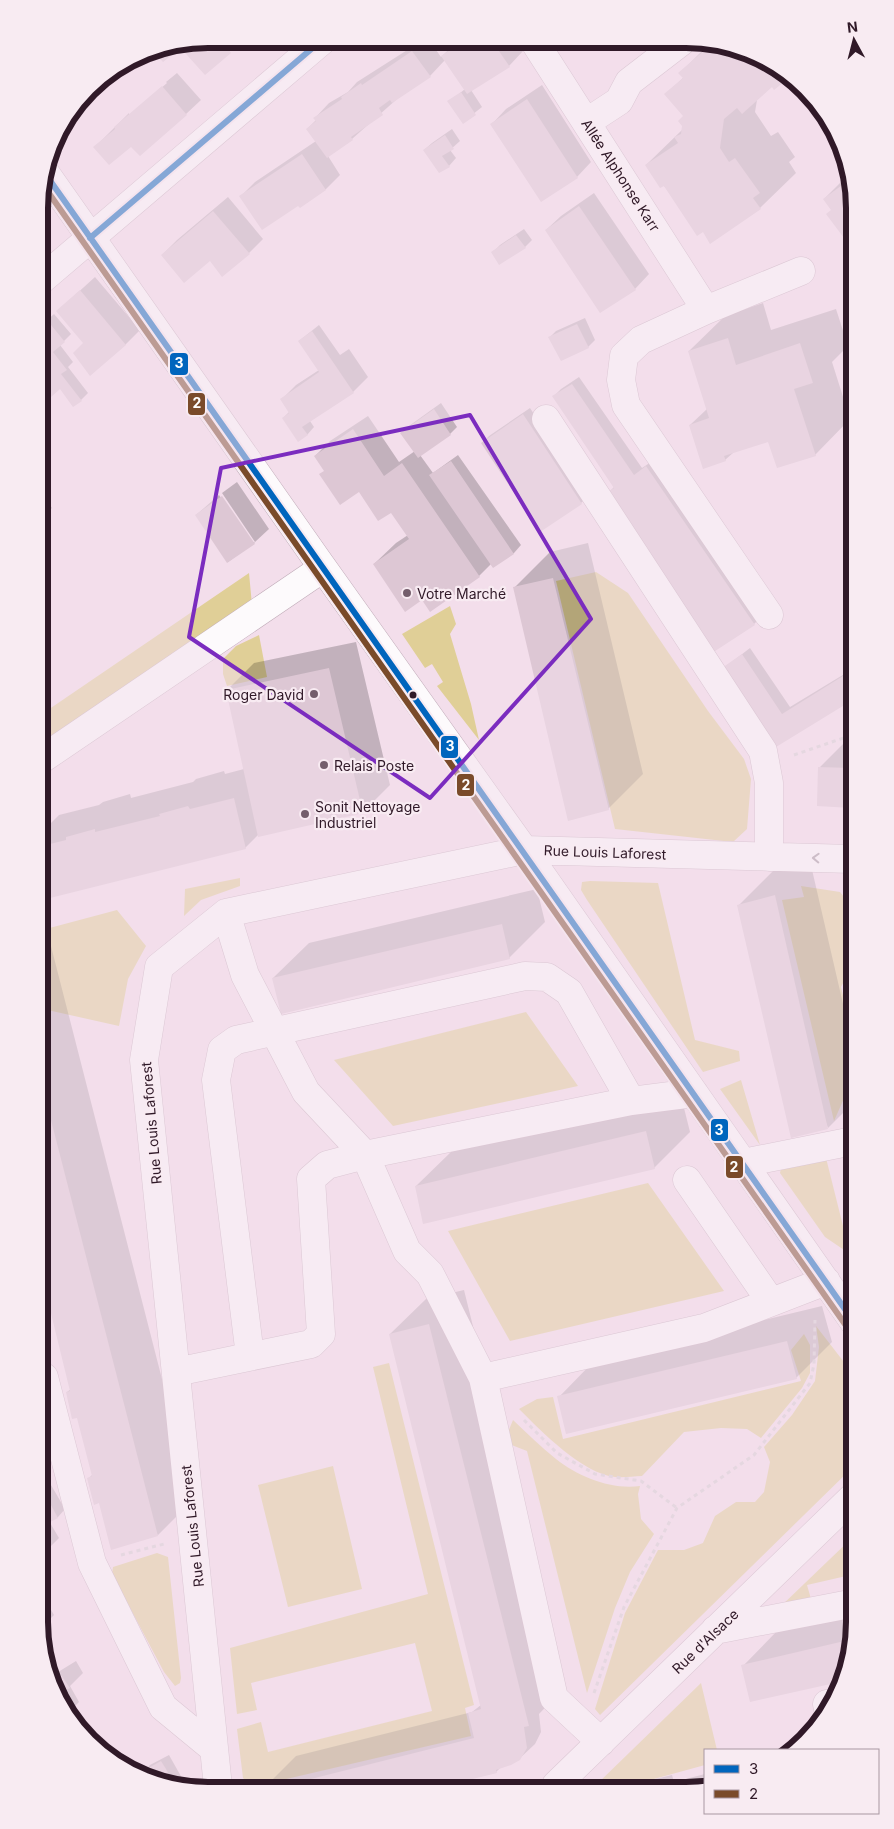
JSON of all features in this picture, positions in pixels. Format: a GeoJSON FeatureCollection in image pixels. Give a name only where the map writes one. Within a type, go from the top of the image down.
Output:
{"type":"FeatureCollection","features":[{"type":"Feature","properties":{"kind":"street"},"geometry":{"type":"LineString","coordinates":[[48,273],[315,48]]}},
{"type":"Feature","properties":{"kind":"street","name":"Allée Alphonse Karr"},"geometry":{"type":"LineString","coordinates":[[539,48],[706,310]]}},
{"type":"Feature","properties":{"kind":"street"},"geometry":{"type":"LineString","coordinates":[[587,122],[619,101],[629,82],[673,48]]}},
{"type":"Feature","properties":{"kind":"street"},"geometry":{"type":"LineString","coordinates":[[50,181],[694,1092],[743,1163],[821,1284],[846,1306]]}},
{"type":"Feature","properties":{"kind":"street"},"geometry":{"type":"LineString","coordinates":[[769,614],[626,405],[621,380],[624,356],[641,340],[706,310],[801,271]]}},
{"type":"Feature","properties":{"kind":"street"},"geometry":{"type":"LineString","coordinates":[[546,420],[764,751],[769,783],[774,857]]}},
{"type":"Feature","properties":{"kind":"street"},"geometry":{"type":"LineString","coordinates":[[48,755],[323,568]]}},
{"type":"Feature","properties":{"kind":"street","name":"Rue Louis Laforest"},"geometry":{"type":"LineString","coordinates":[[217,1782],[144,1060],[159,967],[226,913],[524,850],[846,859]]}},
{"type":"Feature","properties":{"kind":"street"},"geometry":{"type":"LineString","coordinates":[[226,913],[245,975],[306,1092],[365,1154],[407,1251],[430,1274],[483,1378],[554,1698],[592,1733]]}},
{"type":"Feature","properties":{"kind":"street"},"geometry":{"type":"LineString","coordinates":[[250,1356],[216,1080],[222,1050],[236,1040],[525,976],[547,977],[569,992],[631,1101]]}},
{"type":"Feature","properties":{"kind":"street"},"geometry":{"type":"LineString","coordinates":[[176,1372],[311,1344],[321,1334],[311,1178],[326,1164],[365,1154],[631,1101],[694,1092]]}},
{"type":"Feature","properties":{"kind":"street"},"geometry":{"type":"LineString","coordinates":[[743,1163],[846,1142]]}},
{"type":"Feature","properties":{"kind":"street"},"geometry":{"type":"LineString","coordinates":[[687,1180],[771,1302]]}},
{"type":"Feature","properties":{"kind":"street"},"geometry":{"type":"LineString","coordinates":[[483,1378],[704,1328],[821,1284]]}},
{"type":"Feature","properties":{"kind":"street"},"geometry":{"type":"LineString","coordinates":[[48,1392],[92,1562],[163,1707],[214,1749]]}},
{"type":"Feature","properties":{"kind":"street","name":"Rue d'Alsace"},"geometry":{"type":"LineString","coordinates":[[558,1782],[592,1733],[716,1630],[846,1504]]}},
{"type":"Feature","properties":{"kind":"street"},"geometry":{"type":"LineString","coordinates":[[716,1630],[846,1605]]}},
{"type":"Feature","properties":{"kind":"path"},"geometry":{"type":"LineString","coordinates":[[766,765],[846,737]]}},
{"type":"Feature","properties":{"kind":"path"},"geometry":{"type":"LineString","coordinates":[[592,1733],[624,1607],[677,1508],[754,1455],[810,1383],[814,1364],[821,1284]]}},
{"type":"Feature","properties":{"kind":"path"},"geometry":{"type":"LineString","coordinates":[[523,1419],[557,1453],[595,1474],[640,1481],[677,1508]]}},
{"type":"Feature","properties":{"kind":"path"},"geometry":{"type":"LineString","coordinates":[[92,1562],[193,1536]]}},
{"type":"Feature","properties":{"kind":"highlighted area"},"geometry":{"type":"Polygon","coordinates":[[[470,415],[591,619],[430,798],[189,637],[221,468],[470,415]]]}},
{"type":"Feature","properties":{"kind":"shaded area"},"geometry":{"type":"Polygon","coordinates":[[[596,572],[628,593],[708,711],[744,759],[751,779],[747,829],[733,842],[615,829],[556,581],[596,572]]]}},
{"type":"Feature","properties":{"kind":"shaded area"},"geometry":{"type":"Polygon","coordinates":[[[249,573],[252,605],[48,740],[48,710],[249,573]]]}},
{"type":"Feature","properties":{"kind":"shaded area"},"geometry":{"type":"Polygon","coordinates":[[[450,606],[456,624],[450,634],[471,704],[479,740],[437,686],[443,682],[432,664],[425,668],[402,634],[450,606]]]}},
{"type":"Feature","properties":{"kind":"shaded area"},"geometry":{"type":"Polygon","coordinates":[[[259,635],[267,677],[227,686],[223,674],[223,659],[236,646],[259,635]]]}},
{"type":"Feature","properties":{"kind":"shaded area"},"geometry":{"type":"Polygon","coordinates":[[[240,878],[240,886],[201,900],[184,916],[185,889],[240,878]]]}},
{"type":"Feature","properties":{"kind":"shaded area"},"geometry":{"type":"Polygon","coordinates":[[[582,882],[658,883],[695,1040],[739,1051],[740,1061],[703,1072],[581,890],[582,882]]]}},
{"type":"Feature","properties":{"kind":"shaded area"},"geometry":{"type":"Polygon","coordinates":[[[801,886],[840,892],[846,900],[846,978],[841,987],[846,1008],[846,1094],[834,1121],[782,900],[804,897],[801,886]]]}},
{"type":"Feature","properties":{"kind":"shaded area"},"geometry":{"type":"Polygon","coordinates":[[[117,910],[146,946],[128,979],[119,1026],[48,1010],[48,928],[117,910]]]}},
{"type":"Feature","properties":{"kind":"shaded area"},"geometry":{"type":"Polygon","coordinates":[[[526,1012],[578,1086],[393,1126],[334,1060],[526,1012]]]}},
{"type":"Feature","properties":{"kind":"shaded area"},"geometry":{"type":"Polygon","coordinates":[[[741,1080],[760,1145],[720,1089],[741,1080]]]}},
{"type":"Feature","properties":{"kind":"shaded area"},"geometry":{"type":"Polygon","coordinates":[[[825,1154],[846,1238],[846,1251],[825,1237],[780,1173],[782,1164],[825,1154]]]}},
{"type":"Feature","properties":{"kind":"shaded area"},"geometry":{"type":"Polygon","coordinates":[[[648,1183],[724,1291],[510,1341],[448,1231],[648,1183]]]}},
{"type":"Feature","properties":{"kind":"shaded area"},"geometry":{"type":"Polygon","coordinates":[[[816,1326],[846,1365],[846,1474],[600,1715],[595,1709],[625,1613],[658,1550],[684,1550],[703,1543],[715,1516],[736,1502],[755,1502],[764,1492],[770,1462],[764,1447],[792,1415],[815,1381],[819,1347],[816,1326]]]}},
{"type":"Feature","properties":{"kind":"shaded area"},"geometry":{"type":"Polygon","coordinates":[[[804,1334],[810,1345],[810,1373],[802,1388],[761,1438],[747,1429],[721,1428],[684,1432],[642,1476],[615,1477],[590,1468],[563,1450],[519,1409],[537,1399],[553,1397],[563,1439],[801,1381],[791,1350],[804,1334]]]}},
{"type":"Feature","properties":{"kind":"shaded area"},"geometry":{"type":"Polygon","coordinates":[[[389,1363],[474,1705],[465,1708],[471,1736],[273,1782],[247,1782],[243,1778],[237,1729],[261,1722],[268,1752],[432,1711],[415,1643],[251,1683],[257,1710],[237,1714],[230,1648],[428,1594],[373,1367],[389,1363]]]}},
{"type":"Feature","properties":{"kind":"shaded area"},"geometry":{"type":"Polygon","coordinates":[[[513,1420],[550,1454],[585,1477],[618,1486],[640,1486],[638,1494],[641,1519],[654,1534],[630,1572],[615,1608],[587,1693],[527,1451],[509,1444],[508,1432],[513,1420]]]}},
{"type":"Feature","properties":{"kind":"shaded area"},"geometry":{"type":"Polygon","coordinates":[[[333,1466],[362,1589],[288,1607],[258,1485],[333,1466]]]}},
{"type":"Feature","properties":{"kind":"shaded area"},"geometry":{"type":"Polygon","coordinates":[[[846,1544],[846,1576],[807,1585],[813,1606],[779,1608],[846,1544]]]}},
{"type":"Feature","properties":{"kind":"shaded area"},"geometry":{"type":"Polygon","coordinates":[[[157,1553],[168,1557],[181,1678],[180,1683],[175,1686],[164,1672],[112,1574],[113,1567],[157,1553]]]}},
{"type":"Feature","properties":{"kind":"shaded area"},"geometry":{"type":"Polygon","coordinates":[[[701,1683],[717,1749],[704,1749],[704,1765],[643,1782],[599,1782],[701,1683]]]}},
{"type":"Feature","properties":{"kind":"building"},"geometry":{"type":"Polygon","coordinates":[[[227,48],[231,53],[205,75],[182,50],[227,48]]]}},
{"type":"Feature","properties":{"kind":"building"},"geometry":{"type":"Polygon","coordinates":[[[452,48],[497,48],[510,67],[467,94],[441,56],[452,48]]]}},
{"type":"Feature","properties":{"kind":"building"},"geometry":{"type":"Polygon","coordinates":[[[708,49],[738,56],[757,64],[785,81],[774,90],[772,87],[742,114],[737,108],[724,119],[720,148],[729,162],[735,158],[760,193],[753,198],[761,209],[710,244],[703,232],[697,236],[664,186],[660,188],[645,165],[678,143],[674,137],[681,134],[682,126],[678,121],[683,116],[664,94],[683,78],[678,73],[708,49]]]}},
{"type":"Feature","properties":{"kind":"building"},"geometry":{"type":"Polygon","coordinates":[[[177,51],[163,62],[157,56],[177,51]]]}},
{"type":"Feature","properties":{"kind":"building"},"geometry":{"type":"Polygon","coordinates":[[[412,51],[431,77],[392,103],[390,100],[379,108],[383,115],[351,137],[353,140],[327,158],[306,129],[316,121],[313,118],[342,99],[341,97],[361,83],[362,85],[412,51]]]}},
{"type":"Feature","properties":{"kind":"building"},"geometry":{"type":"Polygon","coordinates":[[[162,86],[187,115],[140,156],[131,147],[109,165],[93,147],[162,86]]]}},
{"type":"Feature","properties":{"kind":"building"},"geometry":{"type":"Polygon","coordinates":[[[461,92],[476,115],[463,124],[447,101],[461,92]]]}},
{"type":"Feature","properties":{"kind":"building"},"geometry":{"type":"Polygon","coordinates":[[[527,99],[578,178],[541,202],[490,124],[527,99]]]}},
{"type":"Feature","properties":{"kind":"building"},"geometry":{"type":"Polygon","coordinates":[[[445,135],[454,149],[442,156],[450,167],[439,173],[423,150],[445,135]]]}},
{"type":"Feature","properties":{"kind":"building"},"geometry":{"type":"Polygon","coordinates":[[[302,154],[326,190],[262,230],[239,196],[302,154]]]}},
{"type":"Feature","properties":{"kind":"building"},"geometry":{"type":"Polygon","coordinates":[[[844,183],[846,241],[826,214],[831,210],[823,199],[844,183]]]}},
{"type":"Feature","properties":{"kind":"building"},"geometry":{"type":"Polygon","coordinates":[[[579,206],[636,290],[600,313],[545,230],[579,206]]]}},
{"type":"Feature","properties":{"kind":"building"},"geometry":{"type":"Polygon","coordinates":[[[213,211],[250,254],[222,277],[210,261],[184,283],[161,255],[213,211]]]}},
{"type":"Feature","properties":{"kind":"building"},"geometry":{"type":"Polygon","coordinates":[[[516,235],[526,248],[499,265],[491,252],[516,235]]]}},
{"type":"Feature","properties":{"kind":"building"},"geometry":{"type":"Polygon","coordinates":[[[80,290],[126,345],[90,376],[73,353],[83,343],[56,311],[80,290]]]}},
{"type":"Feature","properties":{"kind":"building"},"geometry":{"type":"Polygon","coordinates":[[[48,321],[65,342],[53,352],[67,370],[61,374],[82,401],[73,407],[60,389],[51,397],[48,393],[48,321]]]}},
{"type":"Feature","properties":{"kind":"building"},"geometry":{"type":"Polygon","coordinates":[[[577,324],[589,348],[561,361],[548,337],[577,324]]]}},
{"type":"Feature","properties":{"kind":"building"},"geometry":{"type":"Polygon","coordinates":[[[312,331],[354,393],[302,427],[308,435],[298,442],[282,418],[289,413],[280,399],[319,372],[298,341],[312,331]]]}},
{"type":"Feature","properties":{"kind":"building"},"geometry":{"type":"Polygon","coordinates":[[[728,338],[736,365],[800,343],[813,383],[794,389],[816,456],[777,468],[768,442],[724,456],[726,461],[703,469],[689,425],[709,418],[688,351],[728,338]]]}},
{"type":"Feature","properties":{"kind":"building"},"geometry":{"type":"Polygon","coordinates":[[[572,384],[634,475],[646,466],[755,625],[712,653],[605,494],[614,488],[552,396],[572,384]]]}},
{"type":"Feature","properties":{"kind":"building"},"geometry":{"type":"Polygon","coordinates":[[[434,409],[451,435],[418,458],[400,433],[434,409]]]}},
{"type":"Feature","properties":{"kind":"building"},"geometry":{"type":"Polygon","coordinates":[[[523,414],[582,504],[540,532],[481,443],[523,414]]]}},
{"type":"Feature","properties":{"kind":"building"},"geometry":{"type":"Polygon","coordinates":[[[353,429],[384,476],[402,463],[480,577],[430,612],[422,600],[405,612],[373,564],[409,539],[391,513],[378,521],[359,492],[340,505],[319,474],[324,471],[314,456],[353,429]]]}},
{"type":"Feature","properties":{"kind":"building"},"geometry":{"type":"Polygon","coordinates":[[[451,461],[514,554],[493,568],[429,475],[451,461]]]}},
{"type":"Feature","properties":{"kind":"building"},"geometry":{"type":"Polygon","coordinates":[[[222,496],[255,544],[227,563],[195,515],[222,496]]]}},
{"type":"Feature","properties":{"kind":"building"},"geometry":{"type":"Polygon","coordinates":[[[553,578],[609,810],[568,821],[513,587],[553,578]]]}},
{"type":"Feature","properties":{"kind":"building"},"geometry":{"type":"Polygon","coordinates":[[[742,654],[782,714],[846,674],[846,704],[776,747],[722,668],[742,654]]]}},
{"type":"Feature","properties":{"kind":"building"},"geometry":{"type":"Polygon","coordinates":[[[329,668],[363,813],[258,837],[226,690],[329,668]]]}},
{"type":"Feature","properties":{"kind":"building"},"geometry":{"type":"Polygon","coordinates":[[[818,767],[846,768],[846,808],[817,806],[818,767]]]}},
{"type":"Feature","properties":{"kind":"building"},"geometry":{"type":"Polygon","coordinates":[[[234,798],[246,849],[48,898],[48,844],[95,829],[95,832],[160,816],[159,814],[188,806],[190,809],[234,798]]]}},
{"type":"Feature","properties":{"kind":"building"},"geometry":{"type":"Polygon","coordinates":[[[775,895],[828,1129],[791,1138],[737,905],[775,895]]]}},
{"type":"Feature","properties":{"kind":"building"},"geometry":{"type":"Polygon","coordinates":[[[502,924],[510,959],[281,1014],[272,978],[502,924]]]}},
{"type":"Feature","properties":{"kind":"building"},"geometry":{"type":"Polygon","coordinates":[[[48,1108],[158,1536],[111,1550],[99,1503],[94,1505],[87,1478],[92,1476],[77,1418],[72,1419],[66,1392],[70,1391],[49,1305],[48,1108]]]}},
{"type":"Feature","properties":{"kind":"building"},"geometry":{"type":"Polygon","coordinates":[[[646,1131],[655,1169],[423,1224],[415,1186],[646,1131]]]}},
{"type":"Feature","properties":{"kind":"building"},"geometry":{"type":"Polygon","coordinates":[[[429,1324],[529,1726],[524,1727],[527,1748],[520,1760],[496,1770],[497,1773],[460,1782],[299,1782],[474,1738],[468,1713],[481,1709],[389,1334],[429,1324]]]}},
{"type":"Feature","properties":{"kind":"building"},"geometry":{"type":"Polygon","coordinates":[[[787,1341],[797,1379],[566,1434],[557,1396],[787,1341]]]}},
{"type":"Feature","properties":{"kind":"building"},"geometry":{"type":"Polygon","coordinates":[[[48,1499],[58,1518],[48,1523],[48,1499]]]}},
{"type":"Feature","properties":{"kind":"building"},"geometry":{"type":"Polygon","coordinates":[[[845,1641],[838,1673],[834,1683],[750,1702],[741,1665],[845,1641]]]}},
{"type":"Feature","properties":{"kind":"building"},"geometry":{"type":"Polygon","coordinates":[[[61,1675],[70,1688],[64,1692],[58,1677],[61,1675]]]}},
{"type":"Feature","properties":{"kind":"building"},"geometry":{"type":"Polygon","coordinates":[[[161,1761],[170,1777],[166,1776],[146,1769],[161,1761]]]}},
{"type":"Feature","properties":{"kind":"transit line","name":"3"},"geometry":{"type":"LineString","coordinates":[[90,238],[312,48]]}},
{"type":"Feature","properties":{"kind":"transit line","name":"3"},"geometry":{"type":"LineString","coordinates":[[50,181],[846,1311]]}},
{"type":"Feature","properties":{"kind":"transit line","name":"2"},"geometry":{"type":"LineString","coordinates":[[48,193],[846,1326]]}},
{"type":"Feature","properties":{"kind":"place","name":"Votre Marché"},"geometry":{"type":"Point","coordinates":[407,593]}},
{"type":"Feature","properties":{"kind":"place","name":"Roger David"},"geometry":{"type":"Point","coordinates":[314,694]}},
{"type":"Feature","properties":{"kind":"place","name":"Relais Poste"},"geometry":{"type":"Point","coordinates":[324,765]}},
{"type":"Feature","properties":{"kind":"place","name":"Sonit Nettoyage Industriel"},"geometry":{"type":"Point","coordinates":[305,814]}}]}
